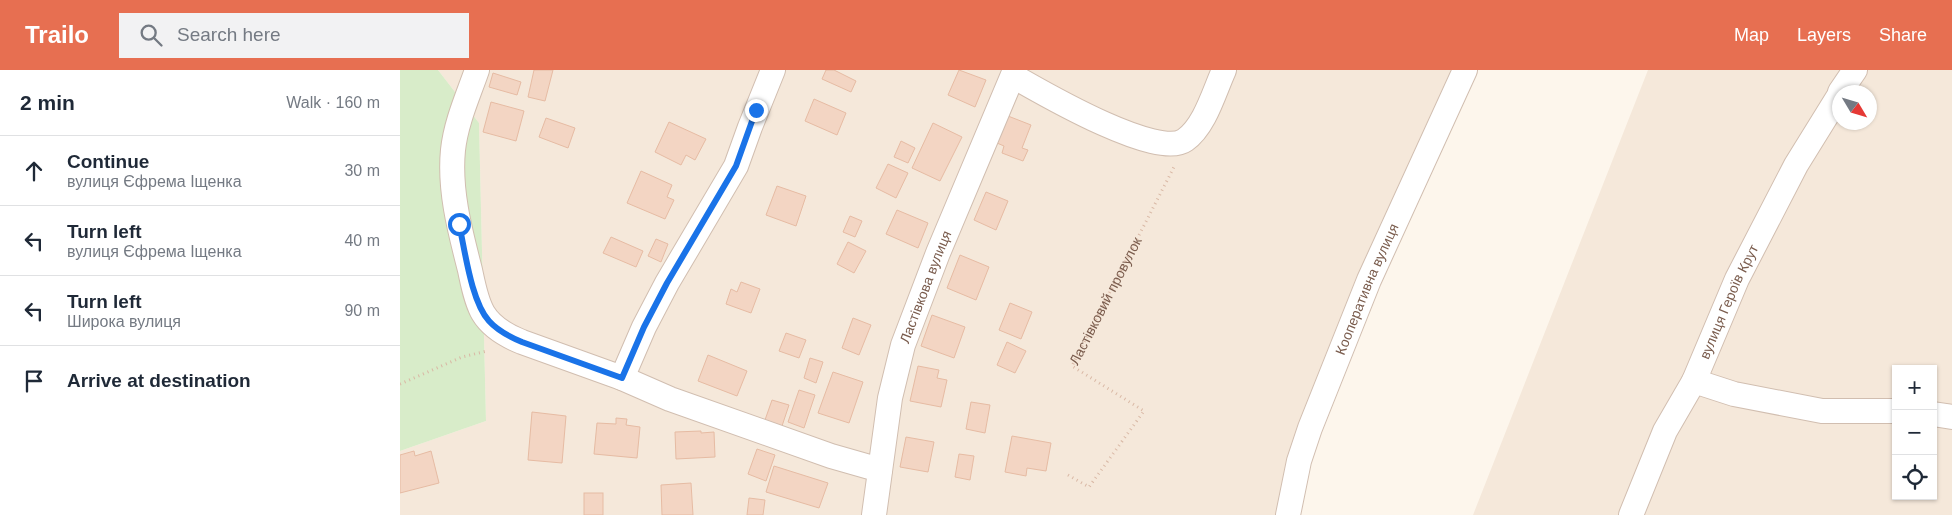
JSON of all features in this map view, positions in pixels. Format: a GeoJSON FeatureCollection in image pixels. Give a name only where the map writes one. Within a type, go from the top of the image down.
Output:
{"type":"FeatureCollection","features":[{"type":"Feature","properties":{"kind":"street"},"geometry":{"type":"LineString","coordinates":[[476,70],[453,148],[455,200],[468,261],[483,313],[495,327],[507,336],[622,378],[670,399],[831,456],[880,470]]}},
{"type":"Feature","properties":{"kind":"street"},"geometry":{"type":"LineString","coordinates":[[622,378],[644,327],[667,283],[736,166],[774,70]]}},
{"type":"Feature","properties":{"kind":"street"},"geometry":{"type":"LineString","coordinates":[[1014,73],[1098,123],[1168,144],[1180,143],[1190,136],[1201,120],[1224,70]]}},
{"type":"Feature","properties":{"kind":"street","name":"Кооперативна вулиця"},"geometry":{"type":"LineString","coordinates":[[1288,515],[1299,461],[1310,428],[1369,280],[1465,70]]}},
{"type":"Feature","properties":{"kind":"street","name":"вулиця Героїв Крут"},"geometry":{"type":"LineString","coordinates":[[1845,85],[1855,70]]}},
{"type":"Feature","properties":{"kind":"street","name":"Ластівкова вулиця"},"geometry":{"type":"LineString","coordinates":[[874,515],[890,398],[903,345],[938,253],[1014,73]]}},
{"type":"Feature","properties":{"kind":"street","name":"вулиця Героїв Крут"},"geometry":{"type":"LineString","coordinates":[[1631,515],[1665,432],[1694,381],[1737,279],[1796,165],[1832,106]]}},
{"type":"Feature","properties":{"kind":"street"},"geometry":{"type":"LineString","coordinates":[[1694,381],[1728,392],[1822,411],[1892,412]]}},
{"type":"Feature","properties":{"kind":"street"},"geometry":{"type":"LineString","coordinates":[[1937,415],[1952,417]]}},
{"type":"Feature","properties":{"kind":"path","name":"Ластівковий провулок"},"geometry":{"type":"LineString","coordinates":[[1068,475],[1089,487],[1144,411],[1072,366],[1190,136]]}},
{"type":"Feature","properties":{"kind":"path"},"geometry":{"type":"LineString","coordinates":[[400,384],[462,357],[522,342]]}},
{"type":"Feature","properties":{"kind":"shaded area"},"geometry":{"type":"Polygon","coordinates":[[[438,70],[1465,70],[1288,515],[400,515],[400,451],[486,421],[479,123],[438,70]]]}},
{"type":"Feature","properties":{"kind":"shaded area"},"geometry":{"type":"Polygon","coordinates":[[[1648,70],[1952,70],[1952,515],[1473,515],[1648,70]]]}},
{"type":"Feature","properties":{"kind":"green space"},"geometry":{"type":"Polygon","coordinates":[[[400,70],[438,70],[479,123],[486,421],[400,451],[400,70]]]}},
{"type":"Feature","properties":{"kind":"building"},"geometry":{"type":"Polygon","coordinates":[[[534,70],[553,70],[545,101],[528,97],[534,70]]]}},
{"type":"Feature","properties":{"kind":"building"},"geometry":{"type":"Polygon","coordinates":[[[826,70],[834,70],[856,81],[851,92],[822,79],[826,70]]]}},
{"type":"Feature","properties":{"kind":"building"},"geometry":{"type":"Polygon","coordinates":[[[959,70],[986,80],[975,107],[948,95],[959,70]]]}},
{"type":"Feature","properties":{"kind":"building"},"geometry":{"type":"Polygon","coordinates":[[[493,73],[521,82],[517,95],[489,87],[493,73]]]}},
{"type":"Feature","properties":{"kind":"building"},"geometry":{"type":"Polygon","coordinates":[[[814,99],[846,113],[837,135],[805,121],[814,99]]]}},
{"type":"Feature","properties":{"kind":"building"},"geometry":{"type":"Polygon","coordinates":[[[491,102],[524,111],[516,141],[483,132],[491,102]]]}},
{"type":"Feature","properties":{"kind":"building"},"geometry":{"type":"Polygon","coordinates":[[[1008,116],[1031,125],[1022,148],[1028,150],[1023,161],[1002,153],[1004,146],[997,143],[1008,116]]]}},
{"type":"Feature","properties":{"kind":"building"},"geometry":{"type":"Polygon","coordinates":[[[546,118],[575,128],[568,148],[539,137],[546,118]]]}},
{"type":"Feature","properties":{"kind":"building"},"geometry":{"type":"Polygon","coordinates":[[[669,122],[706,139],[695,160],[686,155],[681,165],[655,152],[669,122]]]}},
{"type":"Feature","properties":{"kind":"building"},"geometry":{"type":"Polygon","coordinates":[[[933,123],[962,137],[940,181],[912,168],[933,123]]]}},
{"type":"Feature","properties":{"kind":"building"},"geometry":{"type":"Polygon","coordinates":[[[901,141],[915,148],[908,163],[894,157],[901,141]]]}},
{"type":"Feature","properties":{"kind":"building"},"geometry":{"type":"Polygon","coordinates":[[[888,164],[908,173],[896,198],[876,188],[888,164]]]}},
{"type":"Feature","properties":{"kind":"building"},"geometry":{"type":"Polygon","coordinates":[[[641,171],[672,185],[667,197],[674,200],[665,219],[627,203],[641,171]]]}},
{"type":"Feature","properties":{"kind":"building"},"geometry":{"type":"Polygon","coordinates":[[[777,186],[806,196],[796,226],[766,215],[777,186]]]}},
{"type":"Feature","properties":{"kind":"building"},"geometry":{"type":"Polygon","coordinates":[[[986,192],[1008,201],[996,230],[974,220],[986,192]]]}},
{"type":"Feature","properties":{"kind":"building"},"geometry":{"type":"Polygon","coordinates":[[[897,210],[928,223],[918,248],[886,234],[897,210]]]}},
{"type":"Feature","properties":{"kind":"building"},"geometry":{"type":"Polygon","coordinates":[[[850,216],[862,221],[855,237],[843,232],[850,216]]]}},
{"type":"Feature","properties":{"kind":"building"},"geometry":{"type":"Polygon","coordinates":[[[611,237],[643,251],[636,267],[603,253],[611,237]]]}},
{"type":"Feature","properties":{"kind":"building"},"geometry":{"type":"Polygon","coordinates":[[[656,239],[668,244],[661,262],[648,256],[656,239]]]}},
{"type":"Feature","properties":{"kind":"building"},"geometry":{"type":"Polygon","coordinates":[[[848,242],[866,251],[854,273],[837,264],[848,242]]]}},
{"type":"Feature","properties":{"kind":"building"},"geometry":{"type":"Polygon","coordinates":[[[960,255],[989,267],[976,300],[947,288],[960,255]]]}},
{"type":"Feature","properties":{"kind":"building"},"geometry":{"type":"Polygon","coordinates":[[[741,282],[760,289],[751,313],[726,304],[731,289],[737,292],[741,282]]]}},
{"type":"Feature","properties":{"kind":"building"},"geometry":{"type":"Polygon","coordinates":[[[1010,303],[1032,312],[1021,339],[999,330],[1010,303]]]}},
{"type":"Feature","properties":{"kind":"building"},"geometry":{"type":"Polygon","coordinates":[[[932,315],[965,327],[954,358],[921,346],[932,315]]]}},
{"type":"Feature","properties":{"kind":"building"},"geometry":{"type":"Polygon","coordinates":[[[853,318],[871,325],[859,355],[842,348],[853,318]]]}},
{"type":"Feature","properties":{"kind":"building"},"geometry":{"type":"Polygon","coordinates":[[[786,333],[806,340],[799,358],[779,351],[786,333]]]}},
{"type":"Feature","properties":{"kind":"building"},"geometry":{"type":"Polygon","coordinates":[[[1007,342],[1026,351],[1015,373],[997,365],[1007,342]]]}},
{"type":"Feature","properties":{"kind":"building"},"geometry":{"type":"Polygon","coordinates":[[[708,355],[747,371],[737,396],[698,381],[708,355]]]}},
{"type":"Feature","properties":{"kind":"building"},"geometry":{"type":"Polygon","coordinates":[[[810,358],[823,362],[816,383],[804,378],[810,358]]]}},
{"type":"Feature","properties":{"kind":"building"},"geometry":{"type":"Polygon","coordinates":[[[918,366],[939,370],[937,378],[947,380],[941,407],[910,401],[918,366]]]}},
{"type":"Feature","properties":{"kind":"building"},"geometry":{"type":"Polygon","coordinates":[[[833,372],[863,382],[849,423],[818,413],[833,372]]]}},
{"type":"Feature","properties":{"kind":"building"},"geometry":{"type":"Polygon","coordinates":[[[799,390],[815,395],[804,428],[788,422],[799,390]]]}},
{"type":"Feature","properties":{"kind":"building"},"geometry":{"type":"Polygon","coordinates":[[[772,400],[789,405],[782,426],[765,420],[772,400]]]}},
{"type":"Feature","properties":{"kind":"building"},"geometry":{"type":"Polygon","coordinates":[[[971,402],[990,405],[985,433],[966,429],[971,402]]]}},
{"type":"Feature","properties":{"kind":"building"},"geometry":{"type":"Polygon","coordinates":[[[532,412],[566,416],[562,463],[528,460],[532,412]]]}},
{"type":"Feature","properties":{"kind":"building"},"geometry":{"type":"Polygon","coordinates":[[[616,418],[627,419],[626,425],[640,427],[637,458],[594,454],[597,423],[616,424],[616,418]]]}},
{"type":"Feature","properties":{"kind":"building"},"geometry":{"type":"Polygon","coordinates":[[[701,431],[701,433],[714,432],[715,457],[676,459],[675,432],[701,431]]]}},
{"type":"Feature","properties":{"kind":"building"},"geometry":{"type":"Polygon","coordinates":[[[1012,436],[1051,443],[1046,471],[1027,468],[1026,476],[1005,472],[1012,436]]]}},
{"type":"Feature","properties":{"kind":"building"},"geometry":{"type":"Polygon","coordinates":[[[906,437],[934,442],[928,472],[900,467],[906,437]]]}},
{"type":"Feature","properties":{"kind":"building"},"geometry":{"type":"Polygon","coordinates":[[[757,449],[775,455],[766,481],[748,474],[757,449]]]}},
{"type":"Feature","properties":{"kind":"building"},"geometry":{"type":"Polygon","coordinates":[[[414,451],[415,456],[431,451],[439,483],[400,493],[400,455],[414,451]]]}},
{"type":"Feature","properties":{"kind":"building"},"geometry":{"type":"Polygon","coordinates":[[[959,454],[974,456],[970,480],[955,477],[959,454]]]}},
{"type":"Feature","properties":{"kind":"building"},"geometry":{"type":"Polygon","coordinates":[[[774,466],[828,483],[819,508],[766,492],[774,466]]]}},
{"type":"Feature","properties":{"kind":"building"},"geometry":{"type":"Polygon","coordinates":[[[691,483],[693,515],[662,515],[661,485],[691,483]]]}},
{"type":"Feature","properties":{"kind":"building"},"geometry":{"type":"Polygon","coordinates":[[[584,493],[603,493],[603,515],[584,515],[584,493]]]}},
{"type":"Feature","properties":{"kind":"building"},"geometry":{"type":"Polygon","coordinates":[[[749,498],[765,500],[763,515],[747,515],[749,498]]]}},
{"type":"Feature","properties":{"kind":"route"},"geometry":{"type":"LineString","coordinates":[[459,224],[478,300],[483,313],[495,327],[507,336],[622,378],[644,327],[667,283],[732,174],[756,110]]}}]}
